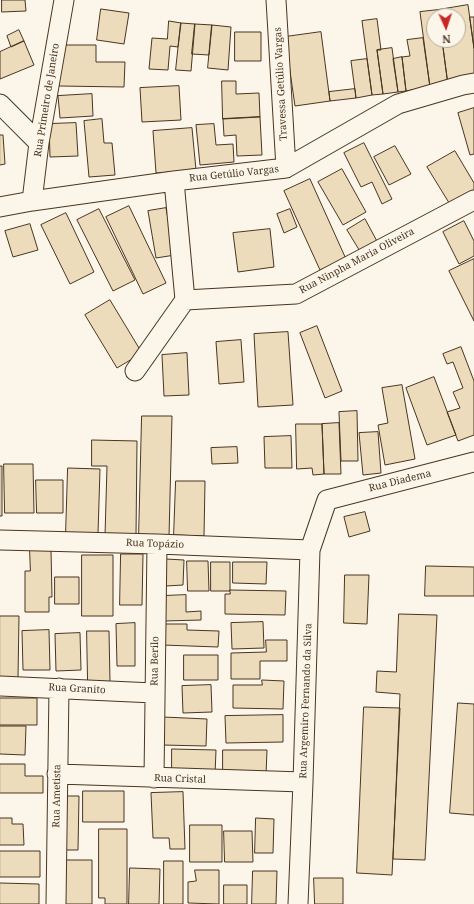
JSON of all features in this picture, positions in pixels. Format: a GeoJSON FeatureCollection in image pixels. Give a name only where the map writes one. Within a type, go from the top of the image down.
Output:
{"type":"FeatureCollection","features":[{"type":"Feature","properties":{"kind":"street","name":"Rua Primeiro de Janeiro"},"geometry":{"type":"LineString","coordinates":[[32,201],[40,142],[64,0]]}},
{"type":"Feature","properties":{"kind":"street","name":"Travessa Getúlio Vargas"},"geometry":{"type":"LineString","coordinates":[[276,0],[286,168]]}},
{"type":"Feature","properties":{"kind":"street","name":"Rua Getúlio Vargas"},"geometry":{"type":"LineString","coordinates":[[0,207],[32,201],[174,181],[286,168],[398,104],[463,85],[474,84]]}},
{"type":"Feature","properties":{"kind":"street"},"geometry":{"type":"LineString","coordinates":[[0,104],[40,142]]}},
{"type":"Feature","properties":{"kind":"street"},"geometry":{"type":"LineString","coordinates":[[135,371],[185,300],[174,181]]}},
{"type":"Feature","properties":{"kind":"street","name":"Rua Ninpha Maria Oliveira"},"geometry":{"type":"LineString","coordinates":[[185,300],[296,294],[474,200]]}},
{"type":"Feature","properties":{"kind":"street","name":"Rua Diadema"},"geometry":{"type":"LineString","coordinates":[[327,500],[474,462]]}},
{"type":"Feature","properties":{"kind":"street","name":"Rua Argemiro Fernando da Silva"},"geometry":{"type":"LineString","coordinates":[[298,904],[310,550],[327,500]]}},
{"type":"Feature","properties":{"kind":"street","name":"Rua Topázio"},"geometry":{"type":"LineString","coordinates":[[0,540],[310,550]]}},
{"type":"Feature","properties":{"kind":"street","name":"Rua Berilo"},"geometry":{"type":"LineString","coordinates":[[154,778],[157,544]]}},
{"type":"Feature","properties":{"kind":"street","name":"Rua Granito"},"geometry":{"type":"LineString","coordinates":[[0,686],[154,693]]}},
{"type":"Feature","properties":{"kind":"street","name":"Rua Ametista"},"geometry":{"type":"LineString","coordinates":[[56,904],[59,688]]}},
{"type":"Feature","properties":{"kind":"street","name":"Rua Cristal"},"geometry":{"type":"LineString","coordinates":[[57,774],[303,782]]}},
{"type":"Feature","properties":{"kind":"building"},"geometry":{"type":"Polygon","coordinates":[[[2,0],[25,0],[26,11],[2,12],[2,0]]]}},
{"type":"Feature","properties":{"kind":"building"},"geometry":{"type":"Polygon","coordinates":[[[468,5],[474,48],[474,82],[448,85],[443,48],[466,48],[466,8],[450,8],[468,5]]]}},
{"type":"Feature","properties":{"kind":"building"},"geometry":{"type":"Polygon","coordinates":[[[101,9],[129,13],[124,44],[97,40],[101,9]]]}},
{"type":"Feature","properties":{"kind":"building"},"geometry":{"type":"Polygon","coordinates":[[[426,11],[426,48],[443,48],[448,85],[430,87],[420,12],[426,11]]]}},
{"type":"Feature","properties":{"kind":"building"},"geometry":{"type":"Polygon","coordinates":[[[470,17],[474,17],[474,48],[470,17]]]}},
{"type":"Feature","properties":{"kind":"building"},"geometry":{"type":"Polygon","coordinates":[[[377,19],[381,50],[377,50],[383,94],[372,95],[362,21],[377,19]]]}},
{"type":"Feature","properties":{"kind":"building"},"geometry":{"type":"Polygon","coordinates":[[[169,21],[181,23],[178,47],[170,46],[168,70],[149,69],[152,38],[167,39],[169,21]]]}},
{"type":"Feature","properties":{"kind":"building"},"geometry":{"type":"Polygon","coordinates":[[[181,23],[195,24],[191,71],[176,70],[181,23]]]}},
{"type":"Feature","properties":{"kind":"building"},"geometry":{"type":"Polygon","coordinates":[[[195,24],[212,25],[209,55],[192,54],[195,24]]]}},
{"type":"Feature","properties":{"kind":"building"},"geometry":{"type":"Polygon","coordinates":[[[212,25],[231,27],[228,70],[208,68],[212,25]]]}},
{"type":"Feature","properties":{"kind":"building"},"geometry":{"type":"Polygon","coordinates":[[[19,30],[24,41],[11,47],[7,36],[19,30]]]}},
{"type":"Feature","properties":{"kind":"building"},"geometry":{"type":"Polygon","coordinates":[[[235,32],[261,32],[261,61],[235,61],[235,32]]]}},
{"type":"Feature","properties":{"kind":"building"},"geometry":{"type":"Polygon","coordinates":[[[321,32],[330,101],[295,106],[285,37],[321,32]]]}},
{"type":"Feature","properties":{"kind":"building"},"geometry":{"type":"Polygon","coordinates":[[[423,38],[430,87],[406,91],[402,57],[410,56],[407,40],[423,38]]]}},
{"type":"Feature","properties":{"kind":"building"},"geometry":{"type":"Polygon","coordinates":[[[24,41],[34,65],[0,79],[0,52],[24,41]]]}},
{"type":"Feature","properties":{"kind":"building"},"geometry":{"type":"Polygon","coordinates":[[[59,45],[96,45],[96,62],[125,62],[124,87],[59,86],[59,45]]]}},
{"type":"Feature","properties":{"kind":"building"},"geometry":{"type":"Polygon","coordinates":[[[392,48],[398,92],[383,94],[377,50],[392,48]]]}},
{"type":"Feature","properties":{"kind":"building"},"geometry":{"type":"Polygon","coordinates":[[[402,57],[406,91],[398,92],[393,59],[402,57]]]}},
{"type":"Feature","properties":{"kind":"building"},"geometry":{"type":"Polygon","coordinates":[[[367,59],[372,95],[356,98],[351,61],[367,59]]]}},
{"type":"Feature","properties":{"kind":"building"},"geometry":{"type":"Polygon","coordinates":[[[222,81],[236,81],[236,94],[259,93],[260,117],[223,119],[222,81]]]}},
{"type":"Feature","properties":{"kind":"building"},"geometry":{"type":"Polygon","coordinates":[[[179,86],[181,120],[142,122],[140,88],[179,86]]]}},
{"type":"Feature","properties":{"kind":"building"},"geometry":{"type":"Polygon","coordinates":[[[355,89],[356,98],[330,101],[329,92],[355,89]]]}},
{"type":"Feature","properties":{"kind":"building"},"geometry":{"type":"Polygon","coordinates":[[[92,94],[93,116],[60,118],[58,96],[92,94]]]}},
{"type":"Feature","properties":{"kind":"building"},"geometry":{"type":"Polygon","coordinates":[[[474,108],[474,154],[470,155],[458,113],[474,108]]]}},
{"type":"Feature","properties":{"kind":"building"},"geometry":{"type":"Polygon","coordinates":[[[260,117],[262,155],[237,156],[236,135],[224,136],[223,119],[260,117]]]}},
{"type":"Feature","properties":{"kind":"building"},"geometry":{"type":"Polygon","coordinates":[[[102,119],[104,143],[112,143],[115,175],[89,177],[84,121],[102,119]]]}},
{"type":"Feature","properties":{"kind":"building"},"geometry":{"type":"Polygon","coordinates":[[[76,123],[78,156],[50,157],[49,124],[76,123]]]}},
{"type":"Feature","properties":{"kind":"building"},"geometry":{"type":"Polygon","coordinates":[[[214,124],[216,145],[233,144],[234,162],[200,165],[196,125],[214,124]]]}},
{"type":"Feature","properties":{"kind":"building"},"geometry":{"type":"Polygon","coordinates":[[[192,128],[196,170],[156,173],[153,131],[192,128]]]}},
{"type":"Feature","properties":{"kind":"building"},"geometry":{"type":"Polygon","coordinates":[[[0,135],[3,135],[5,164],[0,165],[0,135]]]}},
{"type":"Feature","properties":{"kind":"building"},"geometry":{"type":"Polygon","coordinates":[[[364,143],[392,199],[382,204],[372,182],[361,187],[344,153],[364,143]]]}},
{"type":"Feature","properties":{"kind":"building"},"geometry":{"type":"Polygon","coordinates":[[[395,146],[411,174],[389,185],[374,157],[395,146]]]}},
{"type":"Feature","properties":{"kind":"building"},"geometry":{"type":"Polygon","coordinates":[[[455,151],[474,183],[474,192],[451,206],[427,167],[455,151]]]}},
{"type":"Feature","properties":{"kind":"building"},"geometry":{"type":"Polygon","coordinates":[[[342,169],[366,212],[343,225],[318,182],[342,169]]]}},
{"type":"Feature","properties":{"kind":"building"},"geometry":{"type":"Polygon","coordinates":[[[310,179],[346,259],[320,270],[284,191],[310,179]]]}},
{"type":"Feature","properties":{"kind":"building"},"geometry":{"type":"Polygon","coordinates":[[[129,206],[166,283],[143,294],[106,217],[129,206]]]}},
{"type":"Feature","properties":{"kind":"building"},"geometry":{"type":"Polygon","coordinates":[[[166,208],[175,255],[156,258],[148,211],[166,208]]]}},
{"type":"Feature","properties":{"kind":"building"},"geometry":{"type":"Polygon","coordinates":[[[99,209],[135,280],[113,291],[77,220],[99,209]]]}},
{"type":"Feature","properties":{"kind":"building"},"geometry":{"type":"Polygon","coordinates":[[[290,209],[297,227],[284,233],[277,214],[290,209]]]}},
{"type":"Feature","properties":{"kind":"building"},"geometry":{"type":"Polygon","coordinates":[[[66,213],[94,272],[70,284],[41,225],[66,213]]]}},
{"type":"Feature","properties":{"kind":"building"},"geometry":{"type":"Polygon","coordinates":[[[365,219],[378,243],[361,253],[347,230],[365,219]]]}},
{"type":"Feature","properties":{"kind":"building"},"geometry":{"type":"Polygon","coordinates":[[[464,221],[474,241],[474,256],[459,264],[443,232],[464,221]]]}},
{"type":"Feature","properties":{"kind":"building"},"geometry":{"type":"Polygon","coordinates":[[[30,224],[38,250],[13,257],[5,231],[30,224]]]}},
{"type":"Feature","properties":{"kind":"building"},"geometry":{"type":"Polygon","coordinates":[[[270,229],[274,267],[238,272],[233,233],[270,229]]]}},
{"type":"Feature","properties":{"kind":"building"},"geometry":{"type":"Polygon","coordinates":[[[474,259],[474,321],[449,271],[474,259]]]}},
{"type":"Feature","properties":{"kind":"building"},"geometry":{"type":"Polygon","coordinates":[[[110,300],[142,353],[117,368],[85,315],[110,300]]]}},
{"type":"Feature","properties":{"kind":"building"},"geometry":{"type":"Polygon","coordinates":[[[317,326],[342,391],[325,398],[300,333],[317,326]]]}},
{"type":"Feature","properties":{"kind":"building"},"geometry":{"type":"Polygon","coordinates":[[[288,332],[293,405],[258,407],[254,334],[288,332]]]}},
{"type":"Feature","properties":{"kind":"building"},"geometry":{"type":"Polygon","coordinates":[[[241,340],[244,382],[219,384],[216,342],[241,340]]]}},
{"type":"Feature","properties":{"kind":"building"},"geometry":{"type":"Polygon","coordinates":[[[461,347],[474,381],[474,435],[458,441],[447,412],[460,408],[453,392],[463,388],[453,362],[447,364],[443,354],[461,347]]]}},
{"type":"Feature","properties":{"kind":"building"},"geometry":{"type":"Polygon","coordinates":[[[187,353],[189,395],[164,396],[162,355],[187,353]]]}},
{"type":"Feature","properties":{"kind":"building"},"geometry":{"type":"Polygon","coordinates":[[[434,377],[456,435],[427,445],[406,388],[434,377]]]}},
{"type":"Feature","properties":{"kind":"building"},"geometry":{"type":"Polygon","coordinates":[[[402,385],[415,459],[385,465],[378,425],[388,423],[382,388],[402,385]]]}},
{"type":"Feature","properties":{"kind":"building"},"geometry":{"type":"Polygon","coordinates":[[[357,411],[358,461],[341,461],[339,412],[357,411]]]}},
{"type":"Feature","properties":{"kind":"building"},"geometry":{"type":"Polygon","coordinates":[[[142,416],[172,416],[169,537],[139,536],[142,416]]]}},
{"type":"Feature","properties":{"kind":"building"},"geometry":{"type":"Polygon","coordinates":[[[339,423],[341,474],[324,474],[322,424],[339,423]]]}},
{"type":"Feature","properties":{"kind":"building"},"geometry":{"type":"Polygon","coordinates":[[[296,424],[322,424],[324,474],[313,475],[312,468],[297,469],[296,424]]]}},
{"type":"Feature","properties":{"kind":"building"},"geometry":{"type":"Polygon","coordinates":[[[378,432],[381,473],[363,475],[359,433],[378,432]]]}},
{"type":"Feature","properties":{"kind":"building"},"geometry":{"type":"Polygon","coordinates":[[[291,436],[292,468],[265,468],[264,437],[291,436]]]}},
{"type":"Feature","properties":{"kind":"building"},"geometry":{"type":"Polygon","coordinates":[[[92,440],[137,441],[136,536],[105,536],[107,466],[92,466],[92,440]]]}},
{"type":"Feature","properties":{"kind":"building"},"geometry":{"type":"Polygon","coordinates":[[[237,447],[238,463],[212,464],[211,448],[237,447]]]}},
{"type":"Feature","properties":{"kind":"building"},"geometry":{"type":"Polygon","coordinates":[[[4,464],[33,464],[34,513],[5,513],[4,464]]]}},
{"type":"Feature","properties":{"kind":"building"},"geometry":{"type":"Polygon","coordinates":[[[0,466],[2,466],[2,516],[0,516],[0,466]]]}},
{"type":"Feature","properties":{"kind":"building"},"geometry":{"type":"Polygon","coordinates":[[[68,468],[100,469],[98,534],[66,533],[68,468]]]}},
{"type":"Feature","properties":{"kind":"building"},"geometry":{"type":"Polygon","coordinates":[[[36,480],[63,480],[63,513],[37,513],[36,480]]]}},
{"type":"Feature","properties":{"kind":"building"},"geometry":{"type":"Polygon","coordinates":[[[176,481],[205,481],[204,536],[174,535],[176,481]]]}},
{"type":"Feature","properties":{"kind":"building"},"geometry":{"type":"Polygon","coordinates":[[[365,512],[370,531],[349,537],[344,517],[365,512]]]}},
{"type":"Feature","properties":{"kind":"building"},"geometry":{"type":"Polygon","coordinates":[[[30,550],[51,550],[52,597],[49,597],[49,612],[25,612],[25,571],[30,571],[30,550]]]}},
{"type":"Feature","properties":{"kind":"building"},"geometry":{"type":"Polygon","coordinates":[[[121,554],[143,554],[142,605],[120,605],[121,554]]]}},
{"type":"Feature","properties":{"kind":"building"},"geometry":{"type":"Polygon","coordinates":[[[82,555],[113,555],[113,616],[82,616],[82,555]]]}},
{"type":"Feature","properties":{"kind":"building"},"geometry":{"type":"Polygon","coordinates":[[[166,559],[184,560],[183,585],[166,586],[166,559]]]}},
{"type":"Feature","properties":{"kind":"building"},"geometry":{"type":"Polygon","coordinates":[[[187,561],[208,561],[209,591],[188,591],[187,561]]]}},
{"type":"Feature","properties":{"kind":"building"},"geometry":{"type":"Polygon","coordinates":[[[211,562],[230,562],[230,591],[211,591],[211,562]]]}},
{"type":"Feature","properties":{"kind":"building"},"geometry":{"type":"Polygon","coordinates":[[[233,562],[267,562],[266,584],[233,583],[233,562]]]}},
{"type":"Feature","properties":{"kind":"building"},"geometry":{"type":"Polygon","coordinates":[[[426,566],[474,567],[474,596],[425,596],[426,566]]]}},
{"type":"Feature","properties":{"kind":"building"},"geometry":{"type":"Polygon","coordinates":[[[345,575],[369,575],[367,624],[344,623],[345,575]]]}},
{"type":"Feature","properties":{"kind":"building"},"geometry":{"type":"Polygon","coordinates":[[[55,577],[79,577],[79,604],[55,604],[55,577]]]}},
{"type":"Feature","properties":{"kind":"building"},"geometry":{"type":"Polygon","coordinates":[[[230,590],[286,591],[285,615],[225,614],[225,594],[230,594],[230,590]]]}},
{"type":"Feature","properties":{"kind":"building"},"geometry":{"type":"Polygon","coordinates":[[[186,595],[186,612],[201,611],[201,620],[164,621],[163,596],[186,595]]]}},
{"type":"Feature","properties":{"kind":"building"},"geometry":{"type":"Polygon","coordinates":[[[399,614],[437,615],[425,860],[393,859],[400,694],[376,692],[377,671],[396,672],[399,614]]]}},
{"type":"Feature","properties":{"kind":"building"},"geometry":{"type":"Polygon","coordinates":[[[0,616],[19,616],[18,678],[0,677],[0,616]]]}},
{"type":"Feature","properties":{"kind":"building"},"geometry":{"type":"Polygon","coordinates":[[[263,622],[264,648],[232,649],[231,623],[263,622]]]}},
{"type":"Feature","properties":{"kind":"building"},"geometry":{"type":"Polygon","coordinates":[[[135,623],[135,666],[117,666],[116,624],[135,623]]]}},
{"type":"Feature","properties":{"kind":"building"},"geometry":{"type":"Polygon","coordinates":[[[163,624],[187,624],[187,630],[219,631],[218,647],[162,645],[163,624]]]}},
{"type":"Feature","properties":{"kind":"building"},"geometry":{"type":"Polygon","coordinates":[[[49,630],[50,670],[23,670],[22,631],[49,630]]]}},
{"type":"Feature","properties":{"kind":"building"},"geometry":{"type":"Polygon","coordinates":[[[87,631],[109,631],[110,682],[88,683],[87,631]]]}},
{"type":"Feature","properties":{"kind":"building"},"geometry":{"type":"Polygon","coordinates":[[[80,633],[81,670],[56,671],[55,634],[80,633]]]}},
{"type":"Feature","properties":{"kind":"building"},"geometry":{"type":"Polygon","coordinates":[[[266,640],[287,640],[287,661],[260,661],[260,679],[231,679],[231,653],[266,652],[266,640]]]}},
{"type":"Feature","properties":{"kind":"building"},"geometry":{"type":"Polygon","coordinates":[[[184,655],[218,655],[218,680],[184,680],[184,655]]]}},
{"type":"Feature","properties":{"kind":"building"},"geometry":{"type":"Polygon","coordinates":[[[262,680],[284,681],[283,709],[233,708],[233,685],[262,685],[262,680]]]}},
{"type":"Feature","properties":{"kind":"building"},"geometry":{"type":"Polygon","coordinates":[[[211,685],[212,712],[183,713],[182,686],[211,685]]]}},
{"type":"Feature","properties":{"kind":"building"},"geometry":{"type":"Polygon","coordinates":[[[0,698],[37,698],[37,725],[0,725],[0,698]]]}},
{"type":"Feature","properties":{"kind":"building"},"geometry":{"type":"Polygon","coordinates":[[[458,703],[474,704],[474,815],[450,813],[458,703]]]}},
{"type":"Feature","properties":{"kind":"building"},"geometry":{"type":"Polygon","coordinates":[[[364,707],[400,708],[392,875],[357,873],[364,707]]]}},
{"type":"Feature","properties":{"kind":"building"},"geometry":{"type":"Polygon","coordinates":[[[283,715],[283,742],[226,743],[225,716],[283,715]]]}},
{"type":"Feature","properties":{"kind":"building"},"geometry":{"type":"Polygon","coordinates":[[[163,717],[207,719],[206,746],[162,745],[163,717]]]}},
{"type":"Feature","properties":{"kind":"building"},"geometry":{"type":"Polygon","coordinates":[[[0,726],[26,726],[25,755],[0,754],[0,726]]]}},
{"type":"Feature","properties":{"kind":"building"},"geometry":{"type":"Polygon","coordinates":[[[172,749],[216,750],[215,775],[172,774],[172,749]]]}},
{"type":"Feature","properties":{"kind":"building"},"geometry":{"type":"Polygon","coordinates":[[[223,750],[267,750],[266,775],[223,775],[223,750]]]}},
{"type":"Feature","properties":{"kind":"building"},"geometry":{"type":"Polygon","coordinates":[[[0,764],[25,764],[25,776],[43,776],[43,793],[0,793],[0,764]]]}},
{"type":"Feature","properties":{"kind":"building"},"geometry":{"type":"Polygon","coordinates":[[[83,791],[124,791],[124,822],[83,822],[83,791]]]}},
{"type":"Feature","properties":{"kind":"building"},"geometry":{"type":"Polygon","coordinates":[[[183,792],[185,849],[170,849],[169,838],[153,838],[151,793],[183,792]]]}},
{"type":"Feature","properties":{"kind":"building"},"geometry":{"type":"Polygon","coordinates":[[[66,796],[79,796],[78,850],[65,850],[66,796]]]}},
{"type":"Feature","properties":{"kind":"building"},"geometry":{"type":"Polygon","coordinates":[[[0,818],[12,818],[12,824],[23,824],[24,845],[0,845],[0,818]]]}},
{"type":"Feature","properties":{"kind":"building"},"geometry":{"type":"Polygon","coordinates":[[[256,818],[274,819],[273,853],[255,853],[256,818]]]}},
{"type":"Feature","properties":{"kind":"building"},"geometry":{"type":"Polygon","coordinates":[[[190,825],[222,825],[222,862],[190,862],[190,825]]]}},
{"type":"Feature","properties":{"kind":"building"},"geometry":{"type":"Polygon","coordinates":[[[99,829],[127,829],[127,904],[105,904],[105,898],[99,898],[99,829]]]}},
{"type":"Feature","properties":{"kind":"building"},"geometry":{"type":"Polygon","coordinates":[[[224,831],[252,831],[253,862],[225,862],[224,831]]]}},
{"type":"Feature","properties":{"kind":"building"},"geometry":{"type":"Polygon","coordinates":[[[0,851],[40,851],[40,877],[0,877],[0,851]]]}},
{"type":"Feature","properties":{"kind":"building"},"geometry":{"type":"Polygon","coordinates":[[[64,860],[92,860],[92,904],[64,904],[64,860]]]}},
{"type":"Feature","properties":{"kind":"building"},"geometry":{"type":"Polygon","coordinates":[[[164,861],[183,861],[183,904],[164,904],[164,861]]]}},
{"type":"Feature","properties":{"kind":"building"},"geometry":{"type":"Polygon","coordinates":[[[130,868],[160,869],[159,904],[129,904],[130,868]]]}},
{"type":"Feature","properties":{"kind":"building"},"geometry":{"type":"Polygon","coordinates":[[[195,870],[219,870],[219,904],[188,903],[188,882],[196,881],[195,870]]]}},
{"type":"Feature","properties":{"kind":"building"},"geometry":{"type":"Polygon","coordinates":[[[253,871],[277,871],[276,904],[252,904],[253,871]]]}},
{"type":"Feature","properties":{"kind":"building"},"geometry":{"type":"Polygon","coordinates":[[[314,878],[343,878],[343,904],[315,904],[314,878]]]}},
{"type":"Feature","properties":{"kind":"building"},"geometry":{"type":"Polygon","coordinates":[[[0,883],[39,884],[39,904],[0,904],[0,883]]]}},
{"type":"Feature","properties":{"kind":"building"},"geometry":{"type":"Polygon","coordinates":[[[224,885],[247,885],[247,904],[224,904],[224,885]]]}}]}
